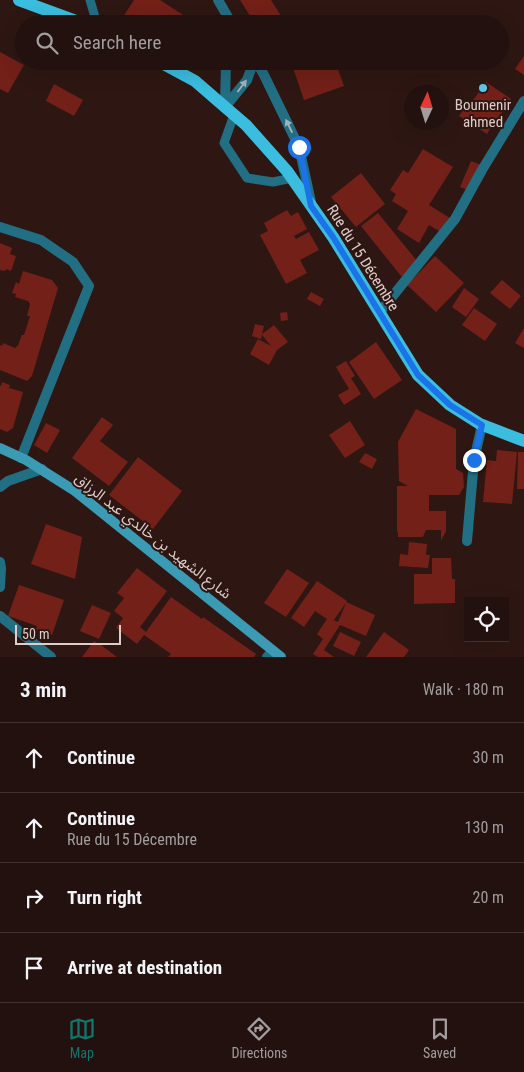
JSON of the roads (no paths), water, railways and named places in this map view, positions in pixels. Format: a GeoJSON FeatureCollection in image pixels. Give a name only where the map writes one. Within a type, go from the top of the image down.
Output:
{"type":"FeatureCollection","features":[{"type":"Feature","properties":{"kind":"main road"},"geometry":{"type":"LineString","coordinates":[[19,0],[62,15]]}},
{"type":"Feature","properties":{"kind":"main road","name":"Rue du 15 Décembre"},"geometry":{"type":"LineString","coordinates":[[174,70],[195,81],[246,125],[287,171],[333,237],[418,375],[450,405],[482,425],[524,441]]}},
{"type":"Feature","properties":{"kind":"main road","name":"شارع الشهيد بن خالدي عبد الرزاق"},"geometry":{"type":"LineString","coordinates":[[0,448],[42,469],[74,491],[274,655]]}},
{"type":"Feature","properties":{"kind":"street"},"geometry":{"type":"LineString","coordinates":[[218,0],[226,15]]}},
{"type":"Feature","properties":{"kind":"street"},"geometry":{"type":"LineString","coordinates":[[227,70],[230,111]]}},
{"type":"Feature","properties":{"kind":"street"},"geometry":{"type":"LineString","coordinates":[[230,111],[251,70]]}},
{"type":"Feature","properties":{"kind":"street"},"geometry":{"type":"LineString","coordinates":[[260,70],[299,147],[311,206]]}},
{"type":"Feature","properties":{"kind":"street"},"geometry":{"type":"LineString","coordinates":[[379,313],[455,219],[524,101]]}},
{"type":"Feature","properties":{"kind":"street"},"geometry":{"type":"LineString","coordinates":[[0,227],[41,240],[73,262],[89,286],[21,458]]}},
{"type":"Feature","properties":{"kind":"street"},"geometry":{"type":"LineString","coordinates":[[467,541],[474,460],[482,425]]}},
{"type":"Feature","properties":{"kind":"street"},"geometry":{"type":"LineString","coordinates":[[0,487],[8,481],[42,469]]}},
{"type":"Feature","properties":{"kind":"street"},"geometry":{"type":"LineString","coordinates":[[0,562],[0,587]]}},
{"type":"Feature","properties":{"kind":"street"},"geometry":{"type":"LineString","coordinates":[[0,616],[51,657]]}},
{"type":"Feature","properties":{"kind":"lane"},"geometry":{"type":"LineString","coordinates":[[90,0],[94,15]]}},
{"type":"Feature","properties":{"kind":"lane"},"geometry":{"type":"LineString","coordinates":[[230,111],[224,143],[247,178],[273,182],[292,178]]}},
{"type":"Feature","properties":{"kind":"place","name":"Boumenir ahmed"},"geometry":{"type":"Point","coordinates":[483,88]}}]}
